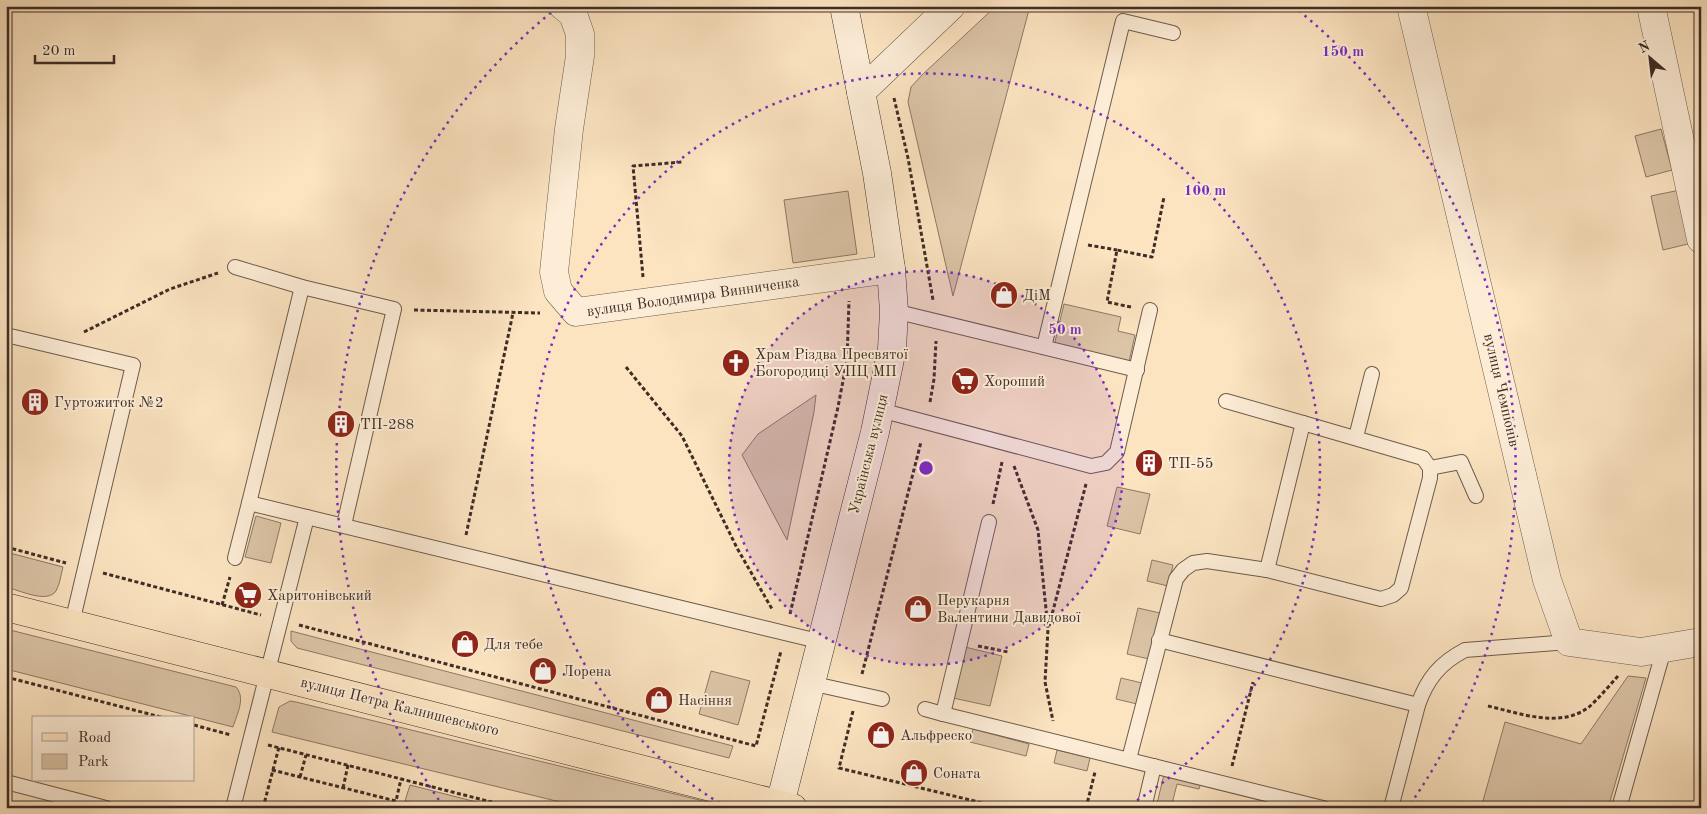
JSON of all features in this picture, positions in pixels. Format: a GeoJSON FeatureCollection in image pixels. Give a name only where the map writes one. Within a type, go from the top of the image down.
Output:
{"type":"FeatureCollection","features":[{"type":"Feature","properties":{"kind":"main road","name":"вулиця Петра Калнишевського"},"geometry":{"type":"LineString","coordinates":[[6,607],[267,672],[784,806]]}},
{"type":"Feature","properties":{"kind":"street","name":"вулиця Володимира Винниченка"},"geometry":{"type":"LineString","coordinates":[[563,6],[573,14],[580,34],[554,272],[558,291],[576,312],[891,269]]}},
{"type":"Feature","properties":{"kind":"street","name":"Українська вулиця"},"geometry":{"type":"LineString","coordinates":[[784,806],[810,682],[822,642],[880,410],[892,349],[894,311],[891,269],[877,173],[844,6]]}},
{"type":"Feature","properties":{"kind":"street","name":"вулиця Чемпіонів"},"geometry":{"type":"LineString","coordinates":[[1411,6],[1547,580],[1569,642]]}},
{"type":"Feature","properties":{"kind":"street"},"geometry":{"type":"LineString","coordinates":[[1651,6],[1701,239]]}},
{"type":"Feature","properties":{"kind":"street"},"geometry":{"type":"LineString","coordinates":[[861,92],[944,9]]}},
{"type":"Feature","properties":{"kind":"street"},"geometry":{"type":"LineString","coordinates":[[1569,642],[1653,651],[1701,642]]}},
{"type":"Feature","properties":{"kind":"lane"},"geometry":{"type":"LineString","coordinates":[[1044,348],[1123,21],[1173,33]]}},
{"type":"Feature","properties":{"kind":"lane"},"geometry":{"type":"LineString","coordinates":[[235,267],[302,287],[394,309],[344,525]]}},
{"type":"Feature","properties":{"kind":"lane"},"geometry":{"type":"LineString","coordinates":[[234,558],[302,287]]}},
{"type":"Feature","properties":{"kind":"lane"},"geometry":{"type":"LineString","coordinates":[[880,410],[1090,466],[1106,463],[1117,452],[1150,310]]}},
{"type":"Feature","properties":{"kind":"lane"},"geometry":{"type":"LineString","coordinates":[[894,311],[1137,370]]}},
{"type":"Feature","properties":{"kind":"lane"},"geometry":{"type":"LineString","coordinates":[[6,335],[134,365],[72,624]]}},
{"type":"Feature","properties":{"kind":"lane"},"geometry":{"type":"LineString","coordinates":[[1356,437],[1372,374]]}},
{"type":"Feature","properties":{"kind":"lane"},"geometry":{"type":"LineString","coordinates":[[1129,759],[1176,579],[1188,566],[1193,563],[1207,561],[1267,570],[1382,599],[1393,595],[1401,588],[1430,478],[1430,468],[1423,458],[1356,437],[1226,401]]}},
{"type":"Feature","properties":{"kind":"lane"},"geometry":{"type":"LineString","coordinates":[[1267,570],[1303,422]]}},
{"type":"Feature","properties":{"kind":"lane"},"geometry":{"type":"LineString","coordinates":[[1430,468],[1461,462],[1476,496]]}},
{"type":"Feature","properties":{"kind":"lane"},"geometry":{"type":"LineString","coordinates":[[249,503],[822,642]]}},
{"type":"Feature","properties":{"kind":"lane"},"geometry":{"type":"LineString","coordinates":[[232,808],[307,517]]}},
{"type":"Feature","properties":{"kind":"lane"},"geometry":{"type":"LineString","coordinates":[[943,714],[989,522]]}},
{"type":"Feature","properties":{"kind":"lane"},"geometry":{"type":"LineString","coordinates":[[1159,640],[1418,705]]}},
{"type":"Feature","properties":{"kind":"lane"},"geometry":{"type":"LineString","coordinates":[[1391,808],[1418,705],[1430,677],[1450,657],[1464,650],[1569,642]]}},
{"type":"Feature","properties":{"kind":"lane"},"geometry":{"type":"LineString","coordinates":[[1619,808],[1653,651]]}},
{"type":"Feature","properties":{"kind":"lane"},"geometry":{"type":"LineString","coordinates":[[810,682],[882,699]]}},
{"type":"Feature","properties":{"kind":"lane"},"geometry":{"type":"LineString","coordinates":[[924,709],[1323,808]]}},
{"type":"Feature","properties":{"kind":"lane"},"geometry":{"type":"LineString","coordinates":[[1144,808],[1154,766]]}},
{"type":"Feature","properties":{"kind":"lane"},"geometry":{"type":"LineString","coordinates":[[6,782],[106,808]]}},
{"type":"Feature","properties":{"kind":"path"},"geometry":{"type":"LineString","coordinates":[[643,274],[634,166],[682,162]]}},
{"type":"Feature","properties":{"kind":"path"},"geometry":{"type":"LineString","coordinates":[[1070,241],[1152,257],[1164,197]]}},
{"type":"Feature","properties":{"kind":"path"},"geometry":{"type":"LineString","coordinates":[[1117,250],[1107,302],[1150,310]]}},
{"type":"Feature","properties":{"kind":"path"},"geometry":{"type":"LineString","coordinates":[[55,347],[170,289],[235,267]]}},
{"type":"Feature","properties":{"kind":"path"},"geometry":{"type":"LineString","coordinates":[[394,309],[513,313],[576,312]]}},
{"type":"Feature","properties":{"kind":"path"},"geometry":{"type":"LineString","coordinates":[[462,554],[513,313]]}},
{"type":"Feature","properties":{"kind":"path"},"geometry":{"type":"LineString","coordinates":[[626,367],[682,436],[738,548],[786,633]]}},
{"type":"Feature","properties":{"kind":"path"},"geometry":{"type":"LineString","coordinates":[[989,522],[1006,444]]}},
{"type":"Feature","properties":{"kind":"path"},"geometry":{"type":"LineString","coordinates":[[1006,444],[1038,530],[1048,629],[1045,682],[1057,742]]}},
{"type":"Feature","properties":{"kind":"path"},"geometry":{"type":"LineString","coordinates":[[1048,629],[1090,466]]}},
{"type":"Feature","properties":{"kind":"path"},"geometry":{"type":"LineString","coordinates":[[222,605],[234,558]]}},
{"type":"Feature","properties":{"kind":"path"},"geometry":{"type":"LineString","coordinates":[[960,642],[1008,652]]}},
{"type":"Feature","properties":{"kind":"path"},"geometry":{"type":"LineString","coordinates":[[1488,706],[1546,719],[1569,717],[1588,708],[1653,651]]}},
{"type":"Feature","properties":{"kind":"path"},"geometry":{"type":"LineString","coordinates":[[1228,784],[1257,665]]}},
{"type":"Feature","properties":{"kind":"path"},"geometry":{"type":"LineString","coordinates":[[6,677],[157,716]]}},
{"type":"Feature","properties":{"kind":"path"},"geometry":{"type":"LineString","coordinates":[[195,725],[515,808]]}},
{"type":"Feature","properties":{"kind":"path"},"geometry":{"type":"LineString","coordinates":[[263,808],[279,747]]}},
{"type":"Feature","properties":{"kind":"path"},"geometry":{"type":"LineString","coordinates":[[1086,808],[1100,752]]}},
{"type":"Feature","properties":{"kind":"path"},"geometry":{"type":"LineString","coordinates":[[300,777],[306,755]]}},
{"type":"Feature","properties":{"kind":"path"},"geometry":{"type":"LineString","coordinates":[[343,788],[348,766]]}},
{"type":"Feature","properties":{"kind":"path"},"geometry":{"type":"LineString","coordinates":[[839,768],[1003,808]]}},
{"type":"Feature","properties":{"kind":"path"},"geometry":{"type":"LineString","coordinates":[[272,770],[396,801],[401,779]]}},
{"type":"Feature","properties":{"kind":"green space"},"geometry":{"type":"Polygon","coordinates":[[[996,6],[1030,6],[953,296],[908,102],[911,87],[922,75],[996,6]]]}},
{"type":"Feature","properties":{"kind":"green space"},"geometry":{"type":"Polygon","coordinates":[[[1661,129],[1672,170],[1646,177],[1635,136],[1661,129]]]}},
{"type":"Feature","properties":{"kind":"green space"},"geometry":{"type":"Polygon","coordinates":[[[1680,190],[1692,243],[1663,250],[1651,196],[1680,190]]]}},
{"type":"Feature","properties":{"kind":"green space"},"geometry":{"type":"Polygon","coordinates":[[[848,191],[857,254],[793,263],[784,200],[848,191]]]}},
{"type":"Feature","properties":{"kind":"green space"},"geometry":{"type":"Polygon","coordinates":[[[1064,304],[1121,317],[1118,331],[1135,335],[1129,362],[1054,346],[1064,304]]]}},
{"type":"Feature","properties":{"kind":"green space"},"geometry":{"type":"Polygon","coordinates":[[[816,395],[787,540],[742,455],[758,434],[816,395]]]}},
{"type":"Feature","properties":{"kind":"green space"},"geometry":{"type":"Polygon","coordinates":[[[1117,487],[1150,494],[1140,534],[1107,526],[1117,487]]]}},
{"type":"Feature","properties":{"kind":"green space"},"geometry":{"type":"Polygon","coordinates":[[[256,516],[281,523],[271,563],[245,557],[256,516]]]}},
{"type":"Feature","properties":{"kind":"green space"},"geometry":{"type":"Polygon","coordinates":[[[6,552],[63,567],[56,591],[52,595],[40,596],[6,587],[6,552]]]}},
{"type":"Feature","properties":{"kind":"green space"},"geometry":{"type":"Polygon","coordinates":[[[1152,560],[1173,565],[1168,586],[1147,581],[1152,560]]]}},
{"type":"Feature","properties":{"kind":"green space"},"geometry":{"type":"Polygon","coordinates":[[[1138,608],[1160,613],[1149,659],[1127,654],[1138,608]]]}},
{"type":"Feature","properties":{"kind":"green space"},"geometry":{"type":"Polygon","coordinates":[[[6,629],[236,687],[239,691],[240,701],[233,727],[6,669],[6,629]]]}},
{"type":"Feature","properties":{"kind":"green space"},"geometry":{"type":"Polygon","coordinates":[[[291,631],[733,746],[729,758],[297,648],[291,641],[291,631]]]}},
{"type":"Feature","properties":{"kind":"green space"},"geometry":{"type":"Polygon","coordinates":[[[965,647],[1002,656],[990,706],[953,698],[965,647]]]}},
{"type":"Feature","properties":{"kind":"green space"},"geometry":{"type":"Polygon","coordinates":[[[711,671],[750,681],[738,725],[699,714],[711,671]]]}},
{"type":"Feature","properties":{"kind":"green space"},"geometry":{"type":"Polygon","coordinates":[[[1628,676],[1646,678],[1608,808],[1481,808],[1505,722],[1581,744],[1628,676]]]}},
{"type":"Feature","properties":{"kind":"green space"},"geometry":{"type":"Polygon","coordinates":[[[1121,678],[1142,683],[1137,704],[1116,699],[1121,678]]]}},
{"type":"Feature","properties":{"kind":"green space"},"geometry":{"type":"Polygon","coordinates":[[[290,701],[716,804],[715,808],[585,808],[272,732],[279,707],[290,701]]]}},
{"type":"Feature","properties":{"kind":"green space"},"geometry":{"type":"Polygon","coordinates":[[[973,729],[1029,744],[1026,756],[970,742],[973,729]]]}},
{"type":"Feature","properties":{"kind":"green space"},"geometry":{"type":"Polygon","coordinates":[[[1057,750],[1090,758],[1087,771],[1054,763],[1057,750]]]}},
{"type":"Feature","properties":{"kind":"green space"},"geometry":{"type":"Polygon","coordinates":[[[1165,770],[1202,779],[1199,789],[1177,784],[1171,808],[1156,808],[1165,770]]]}},
{"type":"Feature","properties":{"kind":"green space"},"geometry":{"type":"Polygon","coordinates":[[[410,785],[500,808],[430,808],[405,801],[410,785]]]}},
{"type":"Feature","properties":{"kind":"place","name":"ДіМ"},"geometry":{"type":"Point","coordinates":[1004,295]}},
{"type":"Feature","properties":{"kind":"place","name":"Храм Різдва Пресвятої Богородиці УПЦ МП"},"geometry":{"type":"Point","coordinates":[736,363]}},
{"type":"Feature","properties":{"kind":"place","name":"Хороший"},"geometry":{"type":"Point","coordinates":[965,381]}},
{"type":"Feature","properties":{"kind":"place","name":"Гуртожиток №2"},"geometry":{"type":"Point","coordinates":[35,402]}},
{"type":"Feature","properties":{"kind":"place","name":"ТП-288"},"geometry":{"type":"Point","coordinates":[341,424]}},
{"type":"Feature","properties":{"kind":"place","name":"ТП-55"},"geometry":{"type":"Point","coordinates":[1149,463]}},
{"type":"Feature","properties":{"kind":"place","name":"Харитонівський"},"geometry":{"type":"Point","coordinates":[248,595]}},
{"type":"Feature","properties":{"kind":"place","name":"Перукарня Валентини Давидової"},"geometry":{"type":"Point","coordinates":[918,609]}},
{"type":"Feature","properties":{"kind":"place","name":"Для тебе"},"geometry":{"type":"Point","coordinates":[465,644]}},
{"type":"Feature","properties":{"kind":"place","name":"Лорена"},"geometry":{"type":"Point","coordinates":[543,671]}},
{"type":"Feature","properties":{"kind":"place","name":"Насіння"},"geometry":{"type":"Point","coordinates":[659,700]}},
{"type":"Feature","properties":{"kind":"place","name":"Альфреско"},"geometry":{"type":"Point","coordinates":[881,735]}},
{"type":"Feature","properties":{"kind":"place","name":"Соната"},"geometry":{"type":"Point","coordinates":[914,773]}}]}
